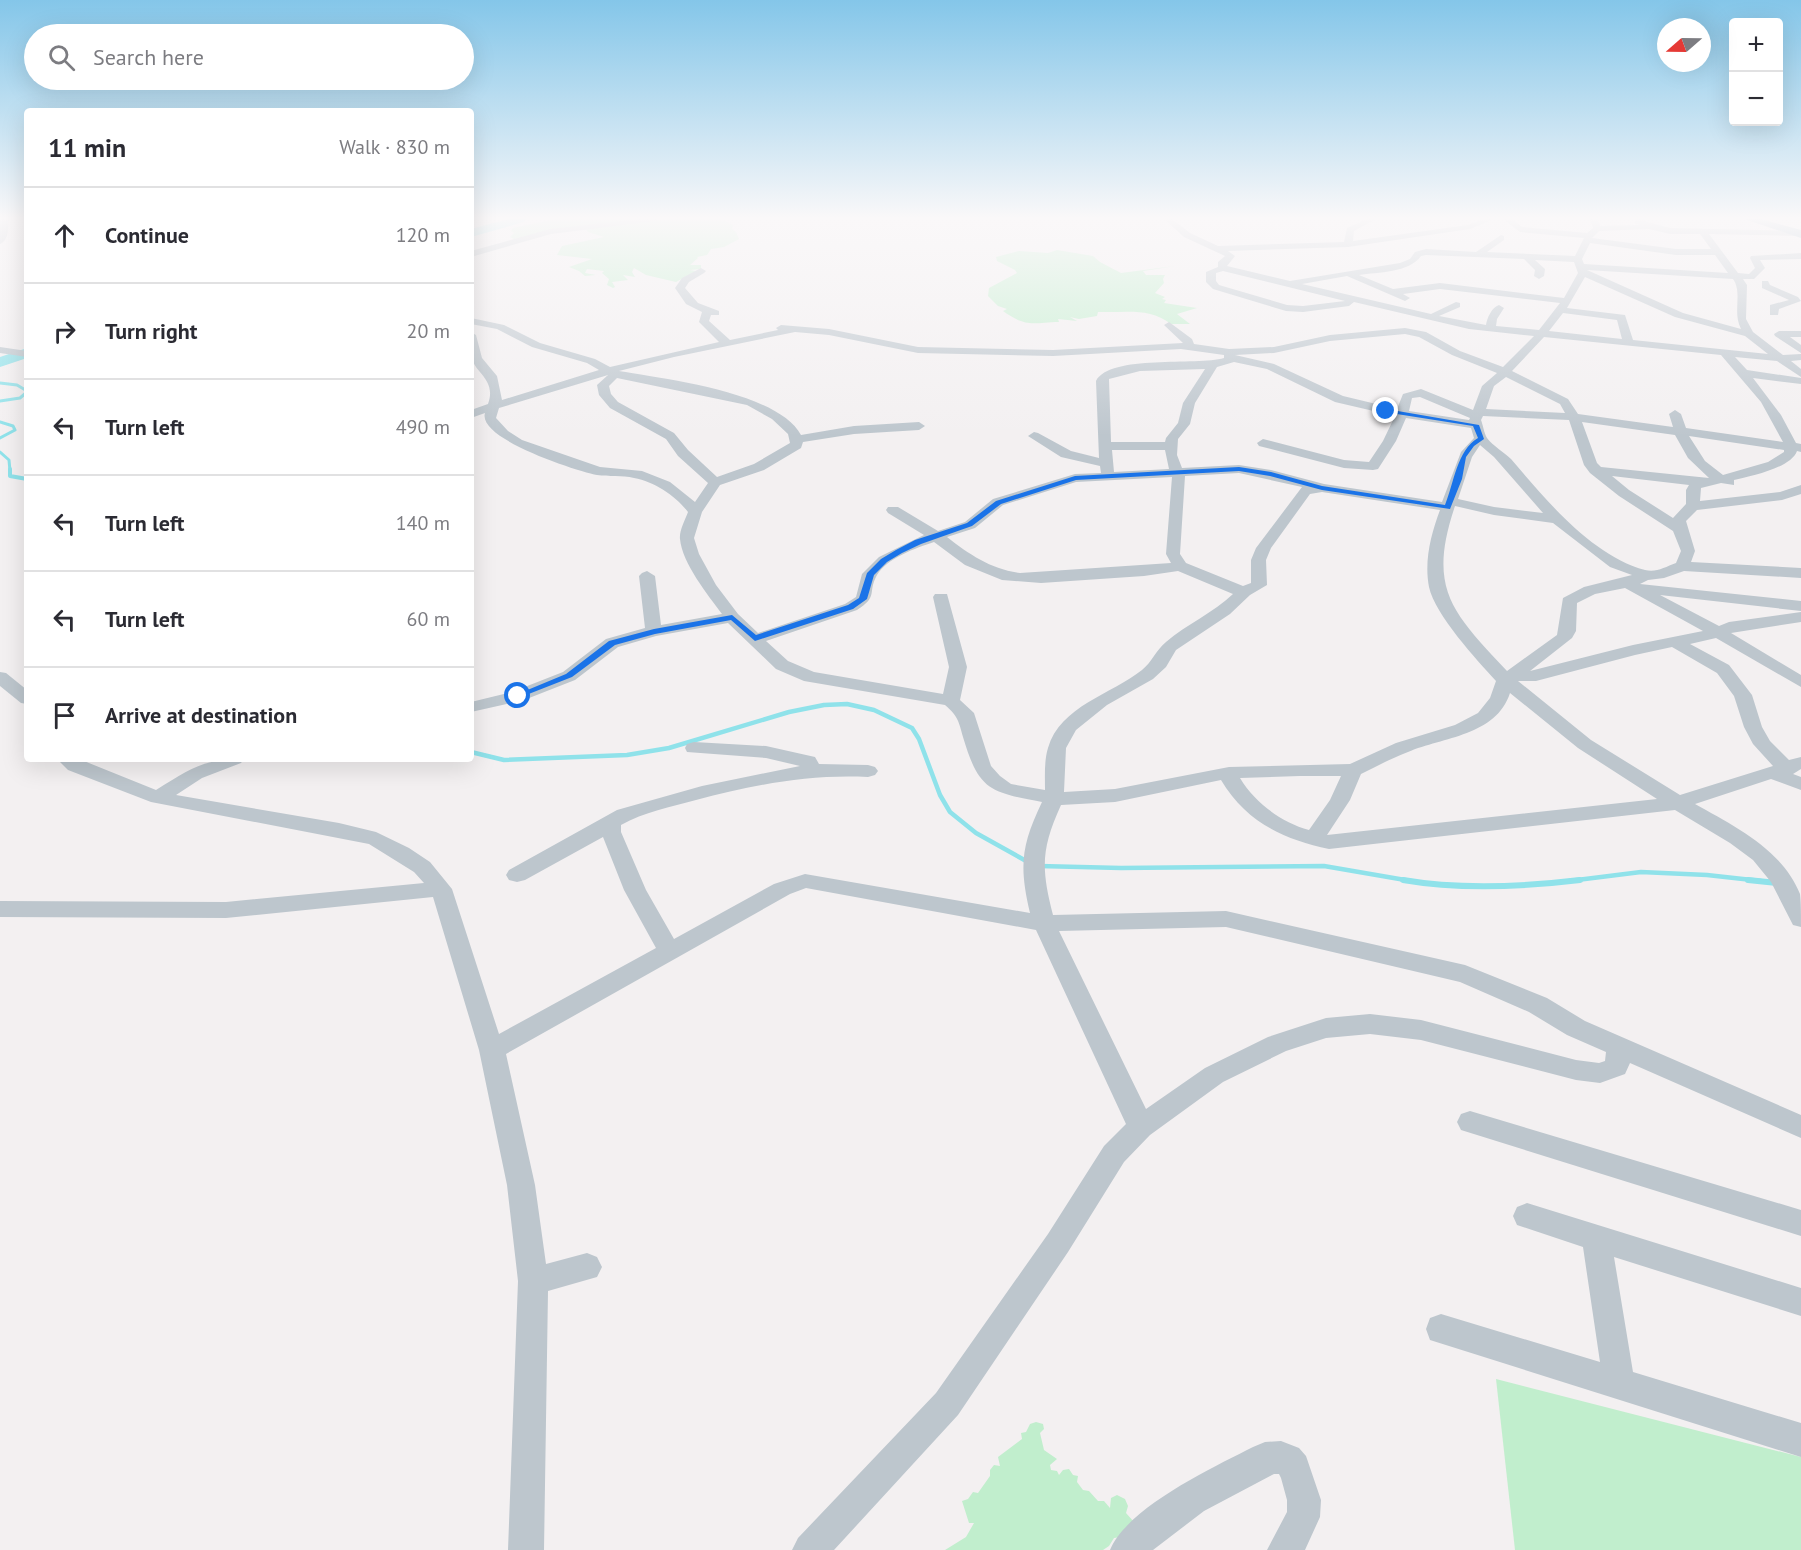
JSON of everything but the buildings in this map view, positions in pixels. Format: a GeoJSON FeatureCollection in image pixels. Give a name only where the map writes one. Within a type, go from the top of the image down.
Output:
{"type":"FeatureCollection","features":[{"type":"Feature","properties":{"kind":"street"},"geometry":{"type":"LineString","coordinates":[[682,291],[688,300],[711,312],[704,322],[728,344]]}},
{"type":"Feature","properties":{"kind":"street"},"geometry":{"type":"LineString","coordinates":[[1230,291],[1286,308],[1318,308],[1361,302]]}},
{"type":"Feature","properties":{"kind":"street"},"geometry":{"type":"LineString","coordinates":[[1324,291],[1387,308],[1491,329],[1779,358],[1801,357]]}},
{"type":"Feature","properties":{"kind":"street"},"geometry":{"type":"LineString","coordinates":[[1393,292],[1398,291]]}},
{"type":"Feature","properties":{"kind":"street"},"geometry":{"type":"LineString","coordinates":[[1480,291],[1568,303],[1621,317]]}},
{"type":"Feature","properties":{"kind":"street"},"geometry":{"type":"LineString","coordinates":[[1572,291],[1568,303],[1505,372],[1490,383],[1472,444],[1463,457],[1459,479],[1437,545],[1435,564],[1437,588],[1465,634],[1509,679],[1585,744],[1709,820],[1767,862],[1785,884],[1801,919]]}},
{"type":"Feature","properties":{"kind":"street"},"geometry":{"type":"LineString","coordinates":[[1632,291],[1679,315],[1751,336],[1785,339]]}},
{"type":"Feature","properties":{"kind":"street"},"geometry":{"type":"LineString","coordinates":[[1743,291],[1741,319],[1751,336],[1779,358],[1797,378],[1801,394]]}},
{"type":"Feature","properties":{"kind":"street"},"geometry":{"type":"LineString","coordinates":[[1774,313],[1774,307],[1796,301],[1777,291]]}},
{"type":"Feature","properties":{"kind":"street"},"geometry":{"type":"LineString","coordinates":[[1393,292],[1447,321]]}},
{"type":"Feature","properties":{"kind":"street"},"geometry":{"type":"LineString","coordinates":[[1619,304],[1629,343]]}},
{"type":"Feature","properties":{"kind":"street"},"geometry":{"type":"LineString","coordinates":[[1436,315],[1456,305]]}},
{"type":"Feature","properties":{"kind":"street"},"geometry":{"type":"LineString","coordinates":[[1387,308],[1390,316],[1405,331]]}},
{"type":"Feature","properties":{"kind":"street"},"geometry":{"type":"LineString","coordinates":[[1491,329],[1492,319],[1499,308]]}},
{"type":"Feature","properties":{"kind":"street"},"geometry":{"type":"LineString","coordinates":[[474,323],[500,327],[536,345],[591,361],[611,372],[751,402],[776,416],[794,432],[797,439],[796,445],[766,464],[715,482],[695,512],[687,537],[692,554],[709,586],[732,617],[782,665],[810,677],[951,701],[965,713],[982,767],[1005,789],[1076,800],[1115,796],[1227,773],[1353,770],[1403,747],[1462,729],[1484,717],[1499,699],[1509,679],[1564,638],[1568,632],[1569,601],[1577,594],[1591,589],[1636,582],[1682,566],[1779,572],[1798,591]]}},
{"type":"Feature","properties":{"kind":"street"},"geometry":{"type":"LineString","coordinates":[[1169,325],[1188,341],[1189,344],[1186,346]]}},
{"type":"Feature","properties":{"kind":"street"},"geometry":{"type":"LineString","coordinates":[[474,413],[675,354],[754,340],[786,329],[828,332],[918,350],[1053,353],[1186,346],[1270,366],[1339,399],[1402,414],[1479,423],[1574,417],[1796,448]]}},
{"type":"Feature","properties":{"kind":"street"},"geometry":{"type":"LineString","coordinates":[[1229,355],[1274,350],[1330,338],[1405,331],[1422,334],[1456,353],[1505,372],[1564,402],[1574,417],[1591,465],[1595,470],[1624,493],[1678,528]]}},
{"type":"Feature","properties":{"kind":"street"},"geometry":{"type":"LineString","coordinates":[[1801,333],[1779,334],[1801,350]]}},
{"type":"Feature","properties":{"kind":"street"},"geometry":{"type":"LineString","coordinates":[[474,346],[477,358],[491,376],[494,385],[496,399],[490,418],[518,443],[605,473],[644,476],[670,488],[686,500],[695,512]]}},
{"type":"Feature","properties":{"kind":"street"},"geometry":{"type":"LineString","coordinates":[[0,350],[24,354]]}},
{"type":"Feature","properties":{"kind":"street"},"geometry":{"type":"LineString","coordinates":[[1725,353],[1745,374],[1774,412],[1796,448]]}},
{"type":"Feature","properties":{"kind":"street"},"geometry":{"type":"LineString","coordinates":[[1107,469],[1102,381],[1104,377],[1126,371],[1213,365],[1229,361],[1229,355]]}},
{"type":"Feature","properties":{"kind":"street"},"geometry":{"type":"LineString","coordinates":[[1180,566],[1173,554],[1175,504],[1179,479],[1171,455],[1172,438],[1184,424],[1189,403],[1213,365]]}},
{"type":"Feature","properties":{"kind":"street"},"geometry":{"type":"LineString","coordinates":[[611,372],[603,385],[605,395],[614,405],[670,436],[683,453],[715,482]]}},
{"type":"Feature","properties":{"kind":"street"},"geometry":{"type":"LineString","coordinates":[[1745,374],[1797,378]]}},
{"type":"Feature","properties":{"kind":"street"},"geometry":{"type":"LineString","coordinates":[[1263,443],[1344,464],[1373,466],[1384,453],[1402,414],[1407,396],[1421,393],[1479,423],[1499,454],[1557,519],[1636,582],[1801,682]]}},
{"type":"Feature","properties":{"kind":"street"},"geometry":{"type":"LineString","coordinates":[[1675,414],[1682,439],[1694,458],[1723,480],[1801,500]]}},
{"type":"Feature","properties":{"kind":"street"},"geometry":{"type":"LineString","coordinates":[[797,439],[854,430],[919,426]]}},
{"type":"Feature","properties":{"kind":"street"},"geometry":{"type":"LineString","coordinates":[[1034,436],[1066,454],[1107,469],[1177,472],[1239,469],[1271,474],[1322,488],[1557,519]]}},
{"type":"Feature","properties":{"kind":"street"},"geometry":{"type":"LineString","coordinates":[[1105,446],[1171,446]]}},
{"type":"Feature","properties":{"kind":"street"},"geometry":{"type":"LineString","coordinates":[[1693,506],[1696,485],[1723,480],[1774,463],[1788,456],[1796,448]]}},
{"type":"Feature","properties":{"kind":"street"},"geometry":{"type":"LineString","coordinates":[[755,639],[850,607],[863,599],[870,574],[884,560],[918,542],[970,525],[998,502],[1107,469]]}},
{"type":"Feature","properties":{"kind":"street"},"geometry":{"type":"LineString","coordinates":[[1595,470],[1705,483]]}},
{"type":"Feature","properties":{"kind":"street"},"geometry":{"type":"LineString","coordinates":[[1141,1127],[1044,923],[1034,882],[1034,849],[1041,825],[1054,798],[1057,748],[1070,727],[1101,701],[1146,675],[1160,663],[1170,647],[1224,611],[1244,592],[1259,585],[1259,558],[1276,529],[1296,508],[1305,490],[1322,488]]}},
{"type":"Feature","properties":{"kind":"street"},"geometry":{"type":"LineString","coordinates":[[1682,566],[1688,551],[1678,528],[1678,519],[1682,513],[1693,506],[1782,496],[1801,489]]}},
{"type":"Feature","properties":{"kind":"street"},"geometry":{"type":"LineString","coordinates":[[893,510],[936,536],[970,562],[1002,575],[1020,579],[1143,571],[1180,566],[1244,592]]}},
{"type":"Feature","properties":{"kind":"street"},"geometry":{"type":"LineString","coordinates":[[648,576],[654,631]]}},
{"type":"Feature","properties":{"kind":"street"},"geometry":{"type":"LineString","coordinates":[[1636,582],[1653,588],[1798,591]]}},
{"type":"Feature","properties":{"kind":"street"},"geometry":{"type":"LineString","coordinates":[[941,597],[958,667],[951,701]]}},
{"type":"Feature","properties":{"kind":"street"},"geometry":{"type":"LineString","coordinates":[[474,706],[543,687],[569,676],[612,643],[654,631],[732,617]]}},
{"type":"Feature","properties":{"kind":"street"},"geometry":{"type":"LineString","coordinates":[[1509,679],[1536,676],[1719,633],[1729,627],[1801,617]]}},
{"type":"Feature","properties":{"kind":"street"},"geometry":{"type":"LineString","coordinates":[[1675,642],[1723,669],[1743,695],[1753,727],[1762,744],[1801,784]]}},
{"type":"Feature","properties":{"kind":"street"},"geometry":{"type":"LineString","coordinates":[[0,676],[24,696]]}},
{"type":"Feature","properties":{"kind":"street"},"geometry":{"type":"LineString","coordinates":[[694,748],[746,749],[796,757],[808,762],[812,771]]}},
{"type":"Feature","properties":{"kind":"street"},"geometry":{"type":"LineString","coordinates":[[70,762],[75,766],[158,798],[339,830],[376,839],[422,867],[441,889],[492,1050],[521,1185],[533,1281],[526,1550]]}},
{"type":"Feature","properties":{"kind":"street"},"geometry":{"type":"LineString","coordinates":[[158,798],[195,774],[226,762]]}},
{"type":"Feature","properties":{"kind":"street"},"geometry":{"type":"LineString","coordinates":[[1227,773],[1237,792],[1252,808],[1283,828],[1329,842],[1677,802],[1787,768]]}},
{"type":"Feature","properties":{"kind":"street"},"geometry":{"type":"LineString","coordinates":[[1314,839],[1340,800],[1353,770]]}},
{"type":"Feature","properties":{"kind":"street"},"geometry":{"type":"LineString","coordinates":[[517,875],[611,824],[622,814],[638,809],[762,778],[812,771],[868,771]]}},
{"type":"Feature","properties":{"kind":"street"},"geometry":{"type":"LineString","coordinates":[[611,824],[611,832],[635,890],[670,952]]}},
{"type":"Feature","properties":{"kind":"street"},"geometry":{"type":"LineString","coordinates":[[492,1050],[782,889],[805,882],[1044,923],[1226,919],[1465,974],[1518,996],[1576,1028],[1801,1126]]}},
{"type":"Feature","properties":{"kind":"street"},"geometry":{"type":"LineString","coordinates":[[0,909],[226,910],[441,889]]}},
{"type":"Feature","properties":{"kind":"street"},"geometry":{"type":"LineString","coordinates":[[810,1550],[947,1404],[1058,1243],[1114,1154],[1141,1127],[1215,1075],[1277,1044],[1326,1028],[1370,1024],[1421,1030],[1576,1070],[1600,1073],[1616,1067],[1620,1047]]}},
{"type":"Feature","properties":{"kind":"street"},"geometry":{"type":"LineString","coordinates":[[1470,1122],[1801,1222]]}},
{"type":"Feature","properties":{"kind":"street"},"geometry":{"type":"LineString","coordinates":[[1527,1215],[1801,1302]]}},
{"type":"Feature","properties":{"kind":"street"},"geometry":{"type":"LineString","coordinates":[[1596,1238],[1619,1384]]}},
{"type":"Feature","properties":{"kind":"street"},"geometry":{"type":"LineString","coordinates":[[533,1281],[587,1267]]}},
{"type":"Feature","properties":{"kind":"street"},"geometry":{"type":"LineString","coordinates":[[1441,1329],[1801,1440]]}},
{"type":"Feature","properties":{"kind":"street"},"geometry":{"type":"LineString","coordinates":[[1128,1550],[1142,1535],[1211,1487],[1274,1456],[1286,1459],[1298,1470],[1305,1502],[1304,1514],[1285,1550]]}},
{"type":"Feature","properties":{"kind":"green space"},"geometry":{"type":"Polygon","coordinates":[[[989,291],[1156,291],[1155,293],[1165,297],[1162,299],[1166,300],[1164,303],[1197,308],[1177,314],[1190,324],[1171,324],[1154,315],[1128,312],[1098,312],[1097,316],[1079,319],[1070,317],[1077,321],[1058,319],[1059,322],[1031,323],[1012,317],[1003,311],[1007,309],[998,306],[988,296],[989,291]]]}},
{"type":"Feature","properties":{"kind":"green space"},"geometry":{"type":"Polygon","coordinates":[[[1496,1379],[1801,1457],[1801,1550],[1515,1550],[1496,1379]]]}},
{"type":"Feature","properties":{"kind":"green space"},"geometry":{"type":"Polygon","coordinates":[[[1036,1422],[1043,1424],[1044,1429],[1040,1433],[1044,1450],[1057,1459],[1050,1465],[1051,1470],[1057,1471],[1059,1475],[1063,1470],[1069,1469],[1073,1475],[1078,1476],[1077,1482],[1083,1490],[1089,1491],[1098,1501],[1104,1501],[1110,1508],[1111,1498],[1117,1495],[1125,1499],[1128,1506],[1126,1513],[1134,1522],[1121,1537],[1114,1538],[1103,1550],[945,1550],[966,1537],[974,1523],[969,1523],[962,1501],[968,1499],[973,1492],[978,1493],[990,1476],[990,1470],[994,1465],[1000,1466],[998,1457],[1022,1439],[1021,1433],[1026,1432],[1030,1424],[1036,1422]]]}},
{"type":"Feature","properties":{"kind":"waterway"},"geometry":{"type":"LineString","coordinates":[[0,362],[24,354]]}},
{"type":"Feature","properties":{"kind":"waterway"},"geometry":{"type":"LineString","coordinates":[[0,383],[17,385],[24,389]]}},
{"type":"Feature","properties":{"kind":"waterway"},"geometry":{"type":"LineString","coordinates":[[0,401],[20,398],[24,395]]}},
{"type":"Feature","properties":{"kind":"waterway"},"geometry":{"type":"LineString","coordinates":[[0,422],[13,426],[15,430],[0,438]]}},
{"type":"Feature","properties":{"kind":"waterway"},"geometry":{"type":"LineString","coordinates":[[0,452],[9,460],[10,471]]}},
{"type":"Feature","properties":{"kind":"waterway"},"geometry":{"type":"LineString","coordinates":[[10,471],[10,476],[24,478]]}},
{"type":"Feature","properties":{"kind":"waterway"},"geometry":{"type":"LineString","coordinates":[[474,753],[504,760],[627,755],[669,748],[789,712],[824,705],[847,704],[874,710],[912,728],[919,739],[940,795],[950,812],[976,833],[1028,862]]}},
{"type":"Feature","properties":{"kind":"waterway"},"geometry":{"type":"LineString","coordinates":[[1039,866],[1121,868],[1324,866],[1411,881]]}},
{"type":"Feature","properties":{"kind":"waterway"},"geometry":{"type":"LineString","coordinates":[[1569,881],[1641,872],[1707,875],[1761,881]]}},
{"type":"Feature","properties":{"kind":"waterway"},"geometry":{"type":"LineString","coordinates":[[1403,880],[1469,886],[1569,881]]}},
{"type":"Feature","properties":{"kind":"waterway"},"geometry":{"type":"LineString","coordinates":[[1569,881],[1580,880]]}},
{"type":"Feature","properties":{"kind":"waterway"},"geometry":{"type":"LineString","coordinates":[[1748,880],[1777,883]]}},
{"type":"Feature","properties":{"kind":"route"},"geometry":{"type":"LineString","coordinates":[[518,696],[569,676],[612,643],[654,631],[732,617],[755,639],[850,607],[863,599],[870,574],[884,560],[899,551],[918,542],[970,525],[998,502],[1075,478],[1239,469],[1271,474],[1322,488],[1448,507],[1459,479],[1463,457],[1472,444],[1481,439],[1476,425],[1386,411]]}}]}
